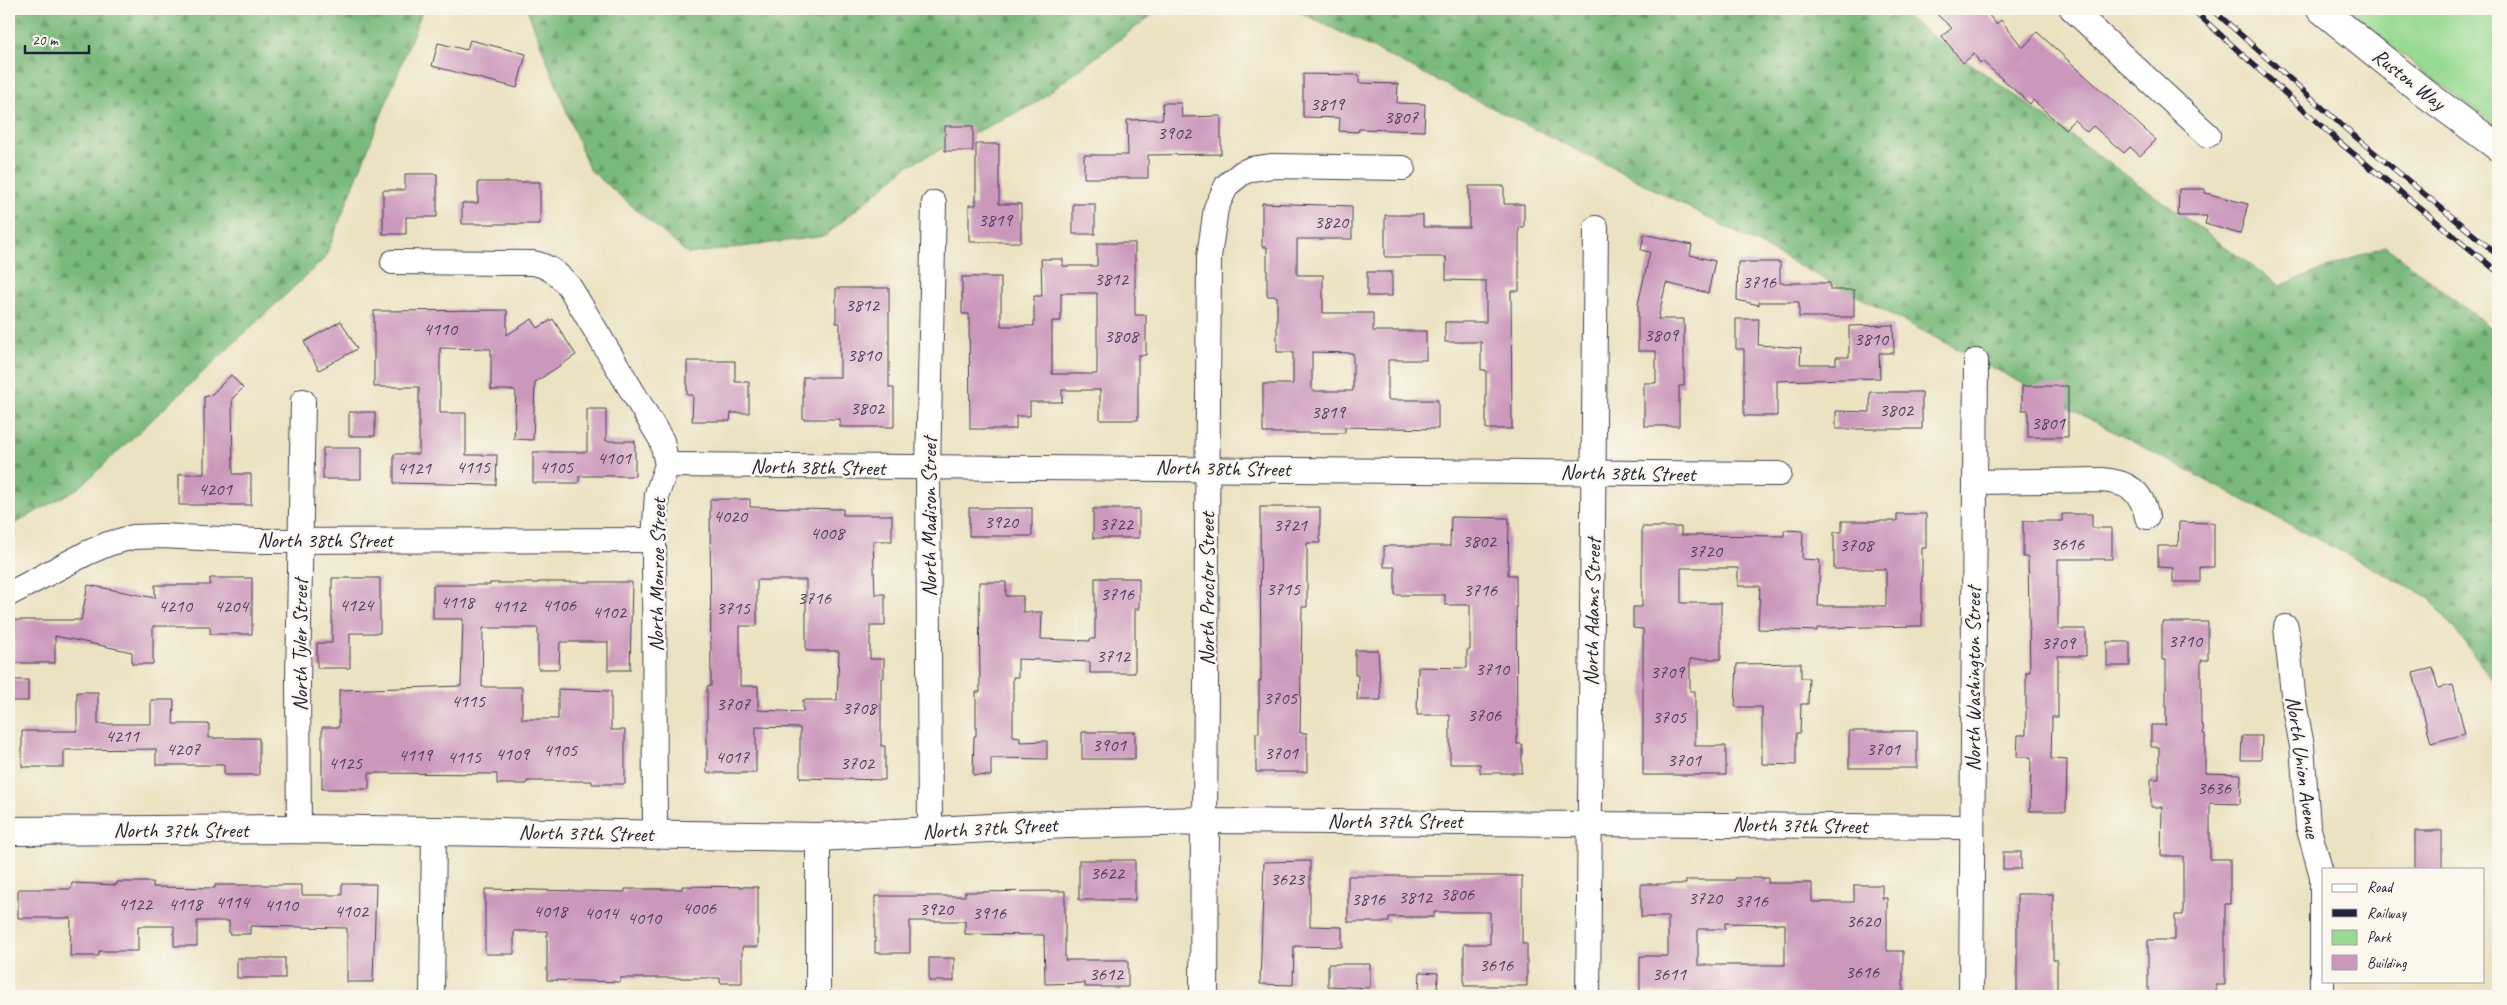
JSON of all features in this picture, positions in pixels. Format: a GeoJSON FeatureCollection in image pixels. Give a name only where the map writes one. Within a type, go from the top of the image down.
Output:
{"type":"FeatureCollection","features":[{"type":"Feature","properties":{"kind":"street"},"geometry":{"type":"LineString","coordinates":[[2072,9],[2208,135]]}},
{"type":"Feature","properties":{"kind":"street","name":"Ruston Way"},"geometry":{"type":"LineString","coordinates":[[2321,9],[2426,94],[2498,147]]}},
{"type":"Feature","properties":{"kind":"street","name":"North Proctor Street"},"geometry":{"type":"LineString","coordinates":[[1204,996],[1209,257],[1216,208],[1227,185],[1251,169],[1273,166],[1403,168]]}},
{"type":"Feature","properties":{"kind":"street","name":"North Madison Street"},"geometry":{"type":"LineString","coordinates":[[930,831],[928,468],[934,203]]}},
{"type":"Feature","properties":{"kind":"street","name":"North Adams Street"},"geometry":{"type":"LineString","coordinates":[[1588,996],[1596,228]]}},
{"type":"Feature","properties":{"kind":"street"},"geometry":{"type":"LineString","coordinates":[[393,262],[532,262],[546,265],[559,275],[579,303],[662,441],[667,465]]}},
{"type":"Feature","properties":{"kind":"street","name":"North Washington Street"},"geometry":{"type":"LineString","coordinates":[[1971,996],[1976,361]]}},
{"type":"Feature","properties":{"kind":"street","name":"North Tyler Street"},"geometry":{"type":"LineString","coordinates":[[299,829],[303,401]]}},
{"type":"Feature","properties":{"kind":"street","name":"North 38th Street"},"geometry":{"type":"LineString","coordinates":[[667,465],[1779,474]]}},
{"type":"Feature","properties":{"kind":"street","name":"North Monroe Street"},"geometry":{"type":"LineString","coordinates":[[655,834],[654,540],[657,494],[667,465]]}},
{"type":"Feature","properties":{"kind":"street"},"geometry":{"type":"LineString","coordinates":[[1975,482],[2102,480],[2121,482],[2139,494],[2147,517]]}},
{"type":"Feature","properties":{"kind":"street","name":"North 38th Street"},"geometry":{"type":"LineString","coordinates":[[9,594],[87,553],[108,544],[133,537],[301,540],[654,540]]}},
{"type":"Feature","properties":{"kind":"street","name":"North Union Avenue"},"geometry":{"type":"LineString","coordinates":[[2286,627],[2294,703],[2302,746],[2308,826],[2322,876],[2322,996]]}},
{"type":"Feature","properties":{"kind":"street","name":"North 37th Street"},"geometry":{"type":"LineString","coordinates":[[9,831],[299,829],[818,837],[1205,821],[1590,822],[1972,827]]}},
{"type":"Feature","properties":{"kind":"street"},"geometry":{"type":"LineString","coordinates":[[432,996],[434,832]]}},
{"type":"Feature","properties":{"kind":"street"},"geometry":{"type":"LineString","coordinates":[[818,837],[818,996]]}},
{"type":"Feature","properties":{"kind":"green space"},"geometry":{"type":"Polygon","coordinates":[[[9,9],[423,9],[325,258],[80,487],[9,527],[9,9]]]}},
{"type":"Feature","properties":{"kind":"green space"},"geometry":{"type":"Polygon","coordinates":[[[527,9],[1160,9],[1034,104],[909,165],[825,236],[688,254],[589,169],[527,9]]]}},
{"type":"Feature","properties":{"kind":"green space"},"geometry":{"type":"Polygon","coordinates":[[[1294,9],[1895,9],[2280,286],[2385,246],[2498,333],[2498,686],[2431,599],[1629,176],[1294,9]]]}},
{"type":"Feature","properties":{"kind":"green space"},"geometry":{"type":"Polygon","coordinates":[[[2348,9],[2498,9],[2498,126],[2423,72],[2348,9]]]}},
{"type":"Feature","properties":{"kind":"building"},"geometry":{"type":"Polygon","coordinates":[[[1931,9],[1984,9],[1996,24],[2001,20],[2023,48],[2037,32],[2156,140],[2140,156],[2130,147],[2124,153],[2093,126],[2087,132],[2074,120],[2065,129],[2033,100],[2030,104],[1982,61],[1980,63],[1974,54],[1963,63],[1942,36],[1952,28],[1931,9]]]}},
{"type":"Feature","properties":{"kind":"building"},"geometry":{"type":"Polygon","coordinates":[[[470,40],[526,54],[517,88],[432,66],[438,43],[467,50],[470,40]]]}},
{"type":"Feature","properties":{"kind":"building"},"geometry":{"type":"Polygon","coordinates":[[[1303,74],[1359,75],[1359,83],[1398,84],[1397,103],[1425,104],[1424,131],[1359,129],[1358,132],[1339,131],[1340,118],[1303,117],[1303,74]]]}},
{"type":"Feature","properties":{"kind":"building"},"geometry":{"type":"Polygon","coordinates":[[[1162,103],[1181,103],[1182,117],[1221,116],[1221,154],[1148,155],[1148,178],[1084,178],[1084,155],[1128,155],[1127,120],[1163,119],[1162,103]]]}},
{"type":"Feature","properties":{"kind":"building"},"geometry":{"type":"Polygon","coordinates":[[[945,126],[973,126],[973,151],[945,151],[945,126]]]}},
{"type":"Feature","properties":{"kind":"building"},"geometry":{"type":"Polygon","coordinates":[[[976,144],[999,144],[999,204],[1021,204],[1021,242],[969,242],[969,205],[976,205],[976,144]]]}},
{"type":"Feature","properties":{"kind":"building"},"geometry":{"type":"Polygon","coordinates":[[[405,174],[437,174],[437,217],[406,217],[406,234],[383,234],[383,190],[405,190],[405,174]]]}},
{"type":"Feature","properties":{"kind":"building"},"geometry":{"type":"Polygon","coordinates":[[[478,182],[540,182],[540,224],[462,224],[462,203],[478,203],[478,182]]]}},
{"type":"Feature","properties":{"kind":"building"},"geometry":{"type":"Polygon","coordinates":[[[1469,186],[1504,186],[1504,204],[1524,204],[1524,227],[1519,227],[1519,291],[1511,291],[1512,429],[1486,429],[1486,370],[1481,370],[1481,342],[1445,342],[1445,322],[1486,322],[1486,281],[1446,280],[1446,257],[1385,257],[1385,215],[1423,215],[1423,227],[1469,227],[1469,186]]]}},
{"type":"Feature","properties":{"kind":"building"},"geometry":{"type":"Polygon","coordinates":[[[2179,189],[2205,189],[2205,193],[2248,204],[2240,234],[2205,224],[2207,216],[2178,216],[2179,189]]]}},
{"type":"Feature","properties":{"kind":"building"},"geometry":{"type":"Polygon","coordinates":[[[1262,203],[1352,206],[1352,239],[1297,239],[1297,275],[1323,275],[1323,313],[1373,313],[1373,331],[1426,331],[1426,360],[1388,360],[1388,400],[1438,400],[1438,429],[1345,427],[1345,433],[1263,433],[1263,384],[1293,384],[1293,352],[1277,352],[1277,296],[1267,296],[1267,247],[1262,247],[1262,203]],[[1312,352],[1312,391],[1353,391],[1353,353],[1312,352]]]}},
{"type":"Feature","properties":{"kind":"building"},"geometry":{"type":"Polygon","coordinates":[[[1073,204],[1095,204],[1095,234],[1073,234],[1073,204]]]}},
{"type":"Feature","properties":{"kind":"building"},"geometry":{"type":"Polygon","coordinates":[[[1644,234],[1692,245],[1690,255],[1715,261],[1708,293],[1666,283],[1658,319],[1684,319],[1684,386],[1679,386],[1679,426],[1644,426],[1644,383],[1656,383],[1656,351],[1638,351],[1638,304],[1650,252],[1641,250],[1644,234]]]}},
{"type":"Feature","properties":{"kind":"building"},"geometry":{"type":"Polygon","coordinates":[[[1097,243],[1135,243],[1135,315],[1146,315],[1146,355],[1138,355],[1138,420],[1100,420],[1100,390],[1062,390],[1062,402],[1030,402],[1030,416],[1016,416],[1016,429],[970,429],[969,314],[962,314],[962,277],[1001,277],[1001,326],[1034,326],[1034,296],[1042,296],[1041,259],[1063,259],[1063,266],[1097,266],[1097,243]],[[1061,293],[1061,321],[1052,321],[1052,374],[1097,374],[1097,293],[1061,293]]]}},
{"type":"Feature","properties":{"kind":"building"},"geometry":{"type":"Polygon","coordinates":[[[1738,262],[1780,262],[1780,283],[1830,283],[1830,290],[1854,290],[1854,317],[1799,317],[1799,302],[1759,302],[1759,305],[1737,300],[1738,262]]]}},
{"type":"Feature","properties":{"kind":"building"},"geometry":{"type":"Polygon","coordinates":[[[1367,272],[1392,272],[1392,296],[1367,296],[1367,272]]]}},
{"type":"Feature","properties":{"kind":"building"},"geometry":{"type":"Polygon","coordinates":[[[836,288],[889,288],[889,388],[894,388],[894,427],[840,427],[840,419],[803,419],[803,377],[840,377],[840,323],[836,323],[836,288]]]}},
{"type":"Feature","properties":{"kind":"building"},"geometry":{"type":"Polygon","coordinates":[[[507,310],[507,335],[532,319],[538,328],[553,319],[576,355],[535,382],[533,440],[514,439],[516,392],[514,390],[491,390],[491,349],[440,348],[440,413],[466,413],[466,455],[497,455],[496,485],[394,483],[394,454],[419,454],[419,387],[374,387],[374,311],[507,310]]]}},
{"type":"Feature","properties":{"kind":"building"},"geometry":{"type":"Polygon","coordinates":[[[1736,319],[1759,319],[1758,345],[1801,348],[1800,364],[1836,364],[1836,357],[1849,357],[1849,326],[1893,325],[1894,353],[1879,353],[1880,378],[1777,381],[1777,416],[1744,416],[1744,349],[1736,349],[1736,319]]]}},
{"type":"Feature","properties":{"kind":"building"},"geometry":{"type":"Polygon","coordinates":[[[341,321],[357,349],[319,370],[304,342],[341,321]]]}},
{"type":"Feature","properties":{"kind":"building"},"geometry":{"type":"Polygon","coordinates":[[[687,361],[735,361],[735,382],[749,382],[749,413],[731,413],[730,421],[692,421],[693,395],[687,395],[687,361]]]}},
{"type":"Feature","properties":{"kind":"building"},"geometry":{"type":"Polygon","coordinates":[[[231,375],[243,388],[232,399],[233,474],[251,474],[251,505],[179,505],[179,474],[204,474],[204,397],[211,395],[231,375]]]}},
{"type":"Feature","properties":{"kind":"building"},"geometry":{"type":"Polygon","coordinates":[[[2022,386],[2068,386],[2068,437],[2028,437],[2028,410],[2022,410],[2022,386]]]}},
{"type":"Feature","properties":{"kind":"building"},"geometry":{"type":"Polygon","coordinates":[[[1870,392],[1922,392],[1922,429],[1836,429],[1836,411],[1870,412],[1870,392]]]}},
{"type":"Feature","properties":{"kind":"building"},"geometry":{"type":"Polygon","coordinates":[[[587,409],[606,409],[606,441],[635,441],[635,476],[579,476],[579,483],[533,483],[533,452],[587,452],[587,409]]]}},
{"type":"Feature","properties":{"kind":"building"},"geometry":{"type":"Polygon","coordinates":[[[349,412],[375,412],[375,436],[349,436],[349,412]]]}},
{"type":"Feature","properties":{"kind":"building"},"geometry":{"type":"Polygon","coordinates":[[[323,448],[361,448],[361,479],[323,479],[323,448]]]}},
{"type":"Feature","properties":{"kind":"building"},"geometry":{"type":"Polygon","coordinates":[[[710,499],[750,499],[750,507],[843,509],[843,515],[892,515],[892,541],[873,541],[875,594],[885,594],[885,626],[870,626],[870,659],[884,659],[884,678],[881,678],[881,746],[885,746],[885,780],[800,778],[800,728],[756,727],[756,773],[707,773],[707,686],[711,686],[710,499]],[[757,580],[757,626],[740,626],[740,686],[758,686],[758,710],[803,712],[803,700],[837,700],[839,651],[806,651],[806,580],[757,580]]]}},
{"type":"Feature","properties":{"kind":"building"},"geometry":{"type":"Polygon","coordinates":[[[1260,507],[1320,507],[1320,543],[1307,543],[1307,607],[1302,607],[1300,733],[1307,733],[1307,772],[1256,772],[1256,733],[1259,733],[1259,681],[1261,681],[1260,507]]]}},
{"type":"Feature","properties":{"kind":"building"},"geometry":{"type":"Polygon","coordinates":[[[969,508],[1032,508],[1032,536],[969,536],[969,508]]]}},
{"type":"Feature","properties":{"kind":"building"},"geometry":{"type":"Polygon","coordinates":[[[1093,509],[1139,509],[1139,538],[1093,538],[1093,509]]]}},
{"type":"Feature","properties":{"kind":"building"},"geometry":{"type":"Polygon","coordinates":[[[1897,514],[1926,514],[1926,548],[1922,548],[1922,626],[1817,628],[1817,631],[1758,629],[1760,586],[1738,586],[1738,568],[1681,568],[1681,603],[1721,603],[1721,659],[1690,659],[1690,691],[1695,691],[1695,746],[1726,746],[1726,775],[1643,775],[1643,629],[1633,628],[1633,607],[1642,607],[1642,527],[1681,527],[1681,535],[1784,536],[1784,530],[1803,531],[1802,559],[1820,560],[1818,606],[1886,606],[1886,569],[1834,569],[1834,532],[1842,532],[1842,521],[1897,521],[1897,514]]]}},
{"type":"Feature","properties":{"kind":"building"},"geometry":{"type":"Polygon","coordinates":[[[2062,514],[2092,514],[2092,528],[2112,528],[2112,559],[2058,559],[2058,629],[2086,629],[2086,656],[2058,656],[2058,717],[2052,717],[2051,759],[2067,760],[2066,811],[2030,811],[2031,757],[2017,757],[2018,735],[2026,735],[2026,672],[2030,672],[2028,557],[2023,557],[2023,521],[2062,521],[2062,514]]]}},
{"type":"Feature","properties":{"kind":"building"},"geometry":{"type":"Polygon","coordinates":[[[1451,517],[1509,518],[1508,575],[1516,575],[1517,744],[1522,744],[1522,773],[1480,773],[1480,764],[1450,764],[1450,715],[1417,715],[1418,667],[1467,668],[1467,650],[1470,650],[1470,605],[1445,605],[1445,595],[1395,595],[1395,567],[1384,567],[1384,546],[1450,546],[1451,517]]]}},
{"type":"Feature","properties":{"kind":"building"},"geometry":{"type":"Polygon","coordinates":[[[2179,522],[2214,523],[2214,567],[2200,567],[2200,582],[2173,582],[2173,568],[2158,567],[2158,546],[2178,546],[2179,522]]]}},
{"type":"Feature","properties":{"kind":"building"},"geometry":{"type":"Polygon","coordinates":[[[210,578],[252,578],[252,634],[210,634],[210,626],[153,626],[153,664],[132,664],[132,652],[55,636],[55,663],[14,663],[14,620],[81,620],[88,585],[155,598],[155,585],[210,585],[210,578]]]}},
{"type":"Feature","properties":{"kind":"building"},"geometry":{"type":"Polygon","coordinates":[[[332,578],[380,578],[380,633],[350,633],[350,668],[317,668],[317,643],[332,643],[332,578]]]}},
{"type":"Feature","properties":{"kind":"building"},"geometry":{"type":"Polygon","coordinates":[[[1095,578],[1139,578],[1139,609],[1135,609],[1135,673],[1090,673],[1090,662],[1018,659],[1018,677],[1013,677],[1013,736],[1020,737],[1020,742],[1047,741],[1047,759],[991,758],[991,776],[973,775],[974,736],[976,736],[976,692],[980,692],[979,582],[1006,582],[1006,596],[1023,596],[1023,612],[1042,612],[1041,639],[1090,641],[1090,639],[1095,639],[1095,578]]]}},
{"type":"Feature","properties":{"kind":"building"},"geometry":{"type":"Polygon","coordinates":[[[632,582],[630,670],[608,670],[608,642],[560,642],[559,669],[538,669],[538,628],[483,628],[482,687],[522,687],[522,719],[558,719],[558,689],[611,691],[611,730],[625,730],[625,784],[592,784],[592,781],[527,781],[527,784],[497,784],[497,774],[369,773],[369,789],[322,789],[322,727],[339,727],[339,690],[461,686],[463,619],[433,619],[433,585],[490,585],[490,583],[632,582]]]}},
{"type":"Feature","properties":{"kind":"building"},"geometry":{"type":"Polygon","coordinates":[[[2162,622],[2208,622],[2208,660],[2201,660],[2201,725],[2203,725],[2203,734],[2205,734],[2205,773],[2241,774],[2240,804],[2210,803],[2210,859],[2230,859],[2230,904],[2225,904],[2225,985],[2216,985],[2216,996],[2148,996],[2148,940],[2175,940],[2175,915],[2183,915],[2183,856],[2161,856],[2162,807],[2151,807],[2151,779],[2159,779],[2159,747],[2151,747],[2151,725],[2166,725],[2166,660],[2162,660],[2162,622]]]}},
{"type":"Feature","properties":{"kind":"building"},"geometry":{"type":"Polygon","coordinates":[[[2107,642],[2130,642],[2130,666],[2107,666],[2107,642]]]}},
{"type":"Feature","properties":{"kind":"building"},"geometry":{"type":"Polygon","coordinates":[[[1355,650],[1378,650],[1381,700],[1357,700],[1358,675],[1355,675],[1355,650]]]}},
{"type":"Feature","properties":{"kind":"building"},"geometry":{"type":"Polygon","coordinates":[[[1801,663],[1801,678],[1809,678],[1808,704],[1801,704],[1800,733],[1796,733],[1796,765],[1762,764],[1762,707],[1735,707],[1737,664],[1801,663]]]}},
{"type":"Feature","properties":{"kind":"building"},"geometry":{"type":"Polygon","coordinates":[[[2433,668],[2438,688],[2453,685],[2465,734],[2431,743],[2413,673],[2433,668]]]}},
{"type":"Feature","properties":{"kind":"building"},"geometry":{"type":"Polygon","coordinates":[[[9,680],[28,680],[28,701],[9,701],[9,680]]]}},
{"type":"Feature","properties":{"kind":"building"},"geometry":{"type":"Polygon","coordinates":[[[77,692],[98,692],[98,724],[151,724],[151,700],[174,700],[173,724],[209,724],[209,738],[259,738],[259,775],[224,775],[224,765],[156,765],[156,749],[64,750],[64,767],[22,767],[22,731],[77,731],[77,692]]]}},
{"type":"Feature","properties":{"kind":"building"},"geometry":{"type":"Polygon","coordinates":[[[1849,731],[1917,731],[1917,768],[1849,768],[1849,731]]]}},
{"type":"Feature","properties":{"kind":"building"},"geometry":{"type":"Polygon","coordinates":[[[1082,732],[1135,732],[1135,759],[1082,759],[1082,732]]]}},
{"type":"Feature","properties":{"kind":"building"},"geometry":{"type":"Polygon","coordinates":[[[2242,736],[2262,736],[2261,760],[2241,760],[2242,736]]]}},
{"type":"Feature","properties":{"kind":"building"},"geometry":{"type":"Polygon","coordinates":[[[2415,831],[2442,831],[2442,868],[2415,868],[2415,831]]]}},
{"type":"Feature","properties":{"kind":"building"},"geometry":{"type":"Polygon","coordinates":[[[2003,852],[2021,852],[2021,869],[2003,869],[2003,852]]]}},
{"type":"Feature","properties":{"kind":"building"},"geometry":{"type":"Polygon","coordinates":[[[1079,860],[1135,860],[1135,900],[1079,900],[1079,860]]]}},
{"type":"Feature","properties":{"kind":"building"},"geometry":{"type":"Polygon","coordinates":[[[1310,861],[1310,926],[1342,927],[1342,947],[1294,946],[1293,985],[1260,984],[1264,862],[1310,861]]]}},
{"type":"Feature","properties":{"kind":"building"},"geometry":{"type":"Polygon","coordinates":[[[1348,876],[1522,876],[1522,944],[1527,944],[1527,986],[1464,986],[1464,944],[1490,944],[1490,912],[1434,912],[1434,917],[1389,917],[1389,922],[1348,922],[1348,876]]]}},
{"type":"Feature","properties":{"kind":"building"},"geometry":{"type":"Polygon","coordinates":[[[1735,878],[1768,878],[1768,883],[1812,883],[1812,902],[1854,902],[1854,885],[1882,885],[1882,898],[1887,898],[1887,951],[1903,951],[1903,996],[1640,992],[1640,956],[1668,956],[1668,917],[1641,917],[1641,884],[1686,884],[1686,880],[1735,880],[1735,878]],[[1725,923],[1725,929],[1698,929],[1698,965],[1785,965],[1785,924],[1725,923]]]}},
{"type":"Feature","properties":{"kind":"building"},"geometry":{"type":"Polygon","coordinates":[[[117,882],[153,882],[153,887],[215,888],[215,885],[302,885],[302,895],[342,895],[342,884],[376,884],[373,982],[347,982],[347,928],[250,926],[250,934],[229,934],[229,921],[197,921],[197,946],[174,946],[174,926],[138,926],[138,951],[99,951],[99,956],[70,956],[71,918],[18,918],[18,889],[71,889],[72,883],[117,885],[117,882]]]}},
{"type":"Feature","properties":{"kind":"building"},"geometry":{"type":"Polygon","coordinates":[[[682,886],[758,887],[758,947],[742,947],[742,983],[720,983],[720,978],[620,978],[620,982],[547,980],[547,931],[514,931],[514,954],[485,954],[485,889],[625,892],[625,889],[682,889],[682,886]]]}},
{"type":"Feature","properties":{"kind":"building"},"geometry":{"type":"Polygon","coordinates":[[[1065,891],[1065,960],[1128,960],[1128,987],[1085,987],[1085,983],[1045,984],[1044,935],[965,934],[965,921],[910,921],[910,953],[875,953],[875,896],[965,896],[965,892],[1065,891]]]}},
{"type":"Feature","properties":{"kind":"building"},"geometry":{"type":"Polygon","coordinates":[[[2017,894],[2053,894],[2053,960],[2057,960],[2057,996],[2017,995],[2017,894]]]}},
{"type":"Feature","properties":{"kind":"building"},"geometry":{"type":"Polygon","coordinates":[[[237,958],[285,958],[285,978],[237,978],[237,958]]]}},
{"type":"Feature","properties":{"kind":"building"},"geometry":{"type":"Polygon","coordinates":[[[929,958],[954,958],[954,981],[929,981],[929,958]]]}},
{"type":"Feature","properties":{"kind":"building"},"geometry":{"type":"Polygon","coordinates":[[[1328,964],[1370,964],[1370,988],[1328,986],[1328,964]]]}},
{"type":"Feature","properties":{"kind":"building"},"geometry":{"type":"Polygon","coordinates":[[[1420,972],[1438,973],[1437,991],[1419,991],[1420,972]]]}},
{"type":"Feature","properties":{"kind":"railway"},"geometry":{"type":"LineString","coordinates":[[2192,9],[2338,141],[2498,272]]}},
{"type":"Feature","properties":{"kind":"railway"},"geometry":{"type":"LineString","coordinates":[[2212,9],[2346,129],[2498,255]]}}]}
